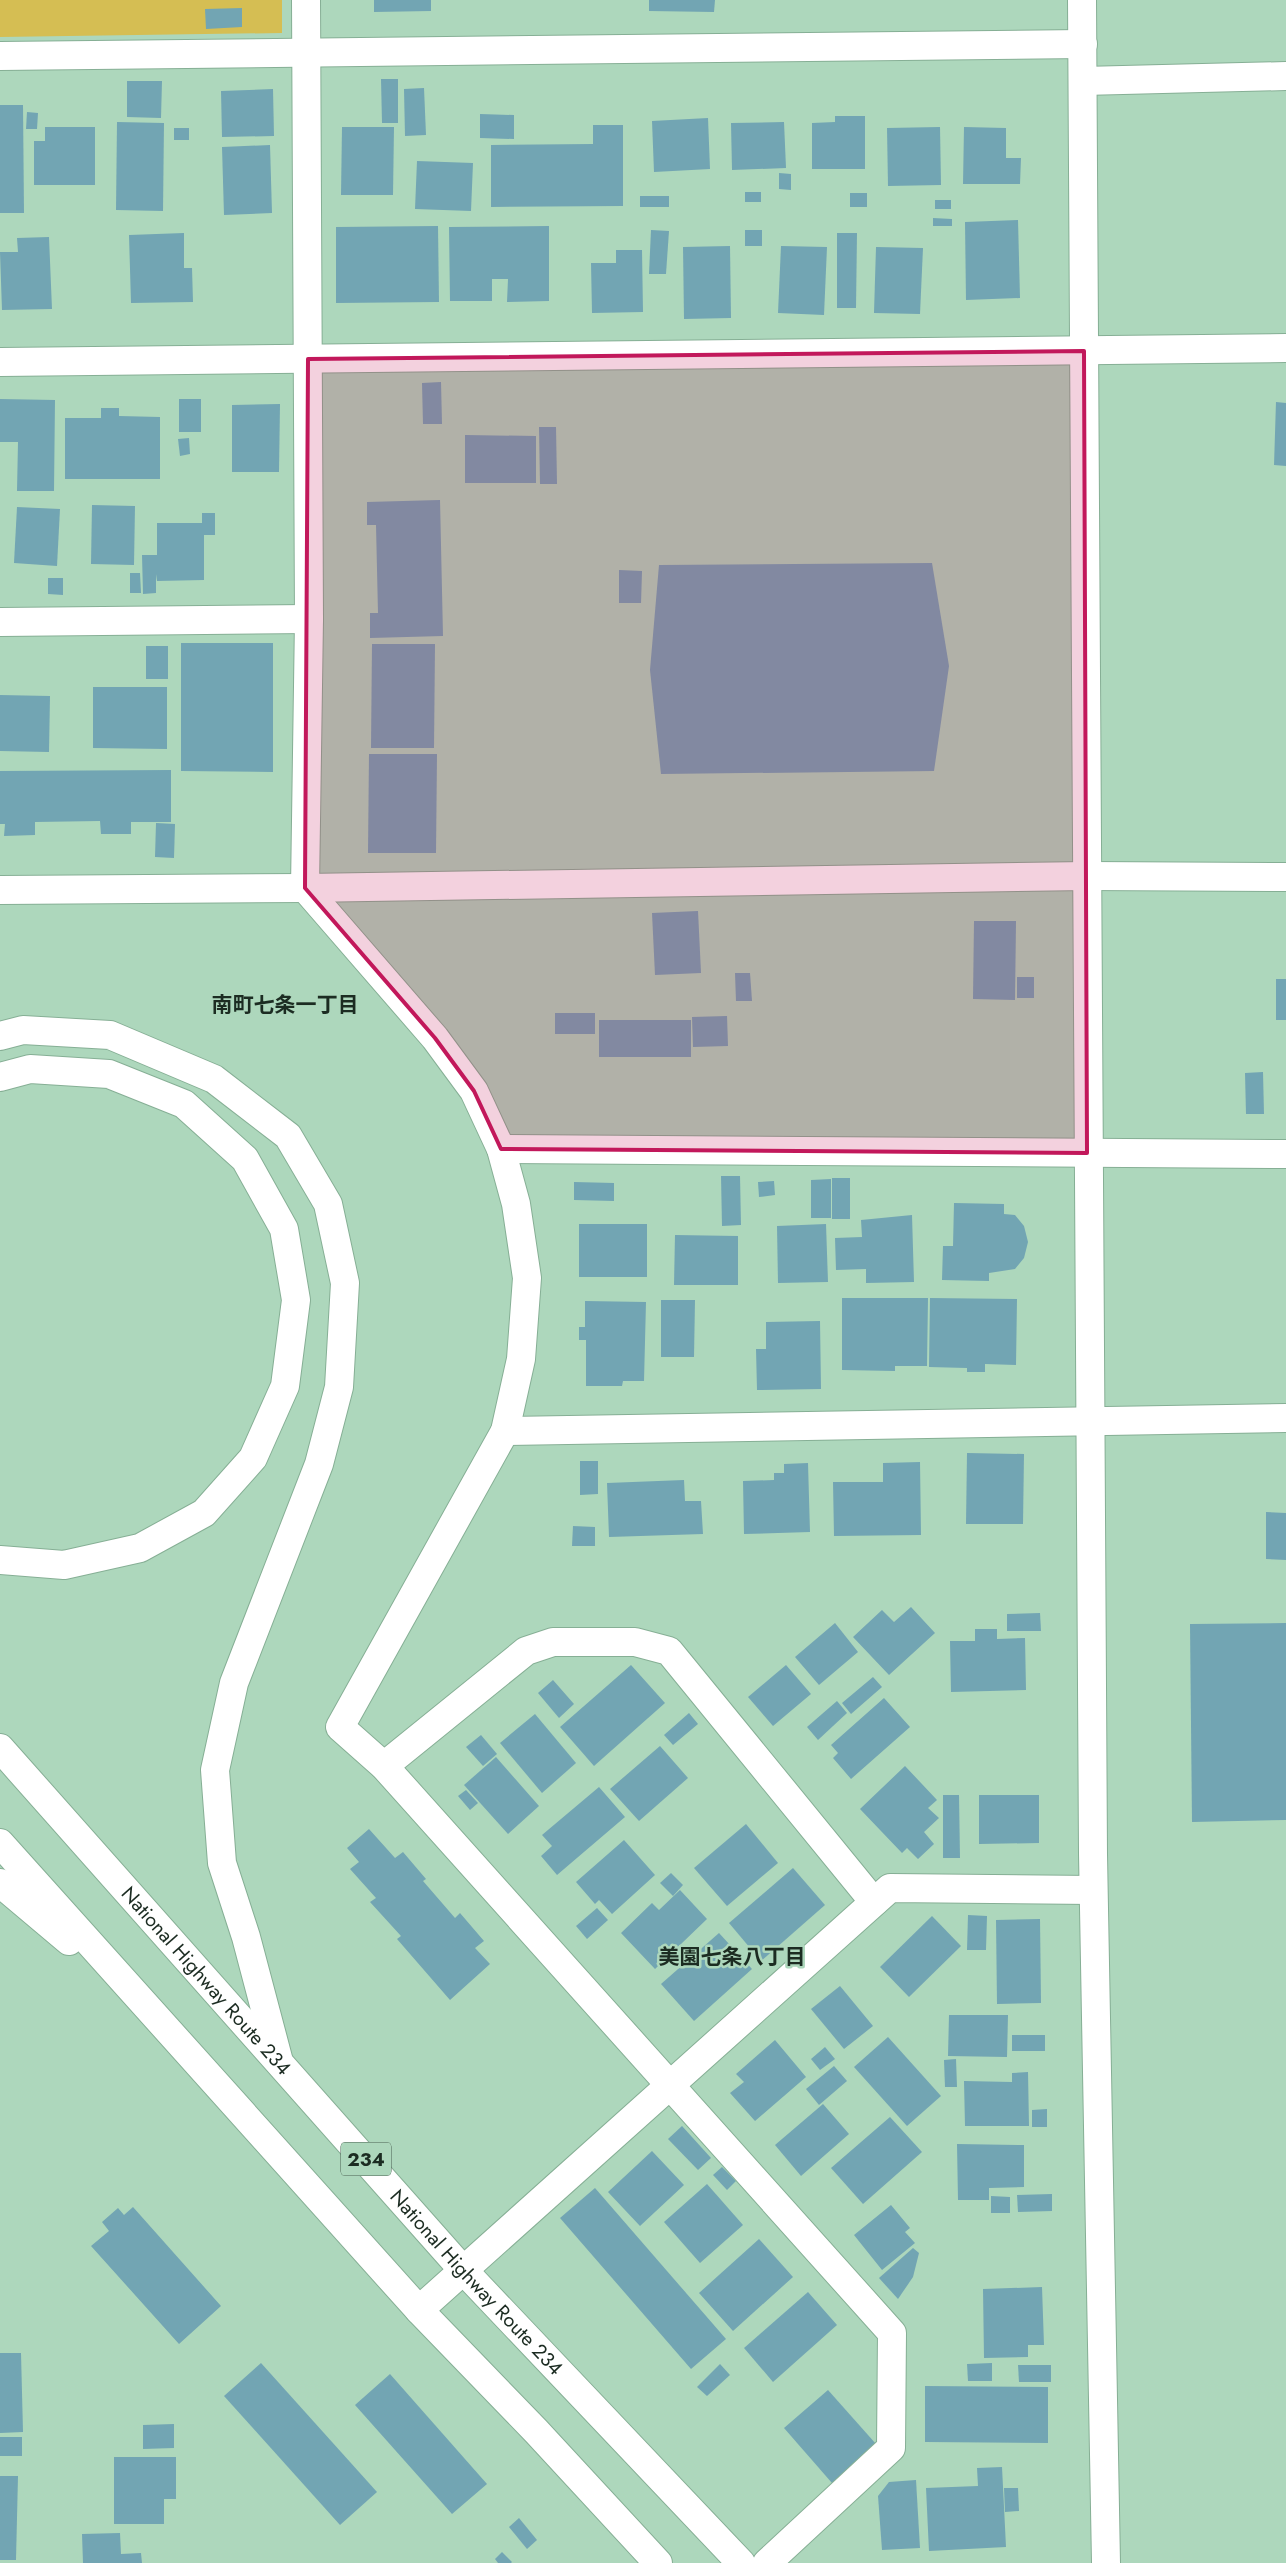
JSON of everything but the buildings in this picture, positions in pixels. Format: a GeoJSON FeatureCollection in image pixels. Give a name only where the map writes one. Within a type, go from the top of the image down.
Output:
{"type":"FeatureCollection","features":[{"type":"Feature","properties":{"kind":"main road"},"geometry":{"type":"LineString","coordinates":[[306,0],[309,619],[305,888],[435,1038],[474,1091],[501,1150],[516,1204],[527,1278],[521,1359],[505,1431],[340,1727],[384,1766],[892,2333],[891,2448],[767,2563]]}},
{"type":"Feature","properties":{"kind":"main road"},"geometry":{"type":"LineString","coordinates":[[1082,0],[1087,1153],[1093,1890],[1106,2563]]}},
{"type":"Feature","properties":{"kind":"main road"},"geometry":{"type":"LineString","coordinates":[[0,56],[1083,44]]}},
{"type":"Feature","properties":{"kind":"main road"},"geometry":{"type":"LineString","coordinates":[[1083,80],[1286,76]]}},
{"type":"Feature","properties":{"kind":"main road"},"geometry":{"type":"LineString","coordinates":[[0,362],[1286,348]]}},
{"type":"Feature","properties":{"kind":"main road"},"geometry":{"type":"LineString","coordinates":[[0,622],[309,619]]}},
{"type":"Feature","properties":{"kind":"main road"},"geometry":{"type":"LineString","coordinates":[[0,890],[305,888],[1087,876],[1286,877]]}},
{"type":"Feature","properties":{"kind":"main road"},"geometry":{"type":"LineString","coordinates":[[0,1036],[23,1030],[110,1035],[214,1079],[288,1136],[328,1204],[344,1283],[339,1387],[319,1464],[234,1683],[215,1770],[222,1863],[246,1937],[278,2058]]}},
{"type":"Feature","properties":{"kind":"main road"},"geometry":{"type":"LineString","coordinates":[[0,1077],[30,1069],[109,1074],[184,1104],[245,1159],[284,1229],[296,1300],[285,1386],[253,1458],[204,1513],[140,1548],[64,1565],[0,1560]]}},
{"type":"Feature","properties":{"kind":"main road"},"geometry":{"type":"LineString","coordinates":[[501,1150],[1286,1154]]}},
{"type":"Feature","properties":{"kind":"main road"},"geometry":{"type":"LineString","coordinates":[[505,1431],[1286,1418]]}},
{"type":"Feature","properties":{"kind":"main road"},"geometry":{"type":"LineString","coordinates":[[384,1766],[526,1651],[553,1642],[636,1642],[669,1651],[874,1902]]}},
{"type":"Feature","properties":{"kind":"main road","name":"National Highway Route 234"},"geometry":{"type":"LineString","coordinates":[[0,1748],[278,2058],[463,2270],[741,2563]]}},
{"type":"Feature","properties":{"kind":"main road"},"geometry":{"type":"LineString","coordinates":[[0,1843],[419,2310],[536,2431],[658,2563]]}},
{"type":"Feature","properties":{"kind":"main road"},"geometry":{"type":"LineString","coordinates":[[0,1883],[145,2005]]}},
{"type":"Feature","properties":{"kind":"main road"},"geometry":{"type":"LineString","coordinates":[[419,2310],[890,1888],[1093,1890]]}},
{"type":"Feature","properties":{"kind":"highlighted area"},"geometry":{"type":"Polygon","coordinates":[[[1084,351],[1087,1153],[501,1149],[474,1091],[435,1038],[305,888],[308,359],[1084,351]]]}},
{"type":"Feature","properties":{"kind":"shaded area"},"geometry":{"type":"Polygon","coordinates":[[[0,0],[282,0],[282,33],[0,37],[0,0]]]}},
{"type":"Feature","properties":{"kind":"district","name":"南町七条一丁目"},"geometry":{"type":"Point","coordinates":[285,1005]}},
{"type":"Feature","properties":{"kind":"district","name":"美園七条八丁目"},"geometry":{"type":"Point","coordinates":[732,1957]}}]}
